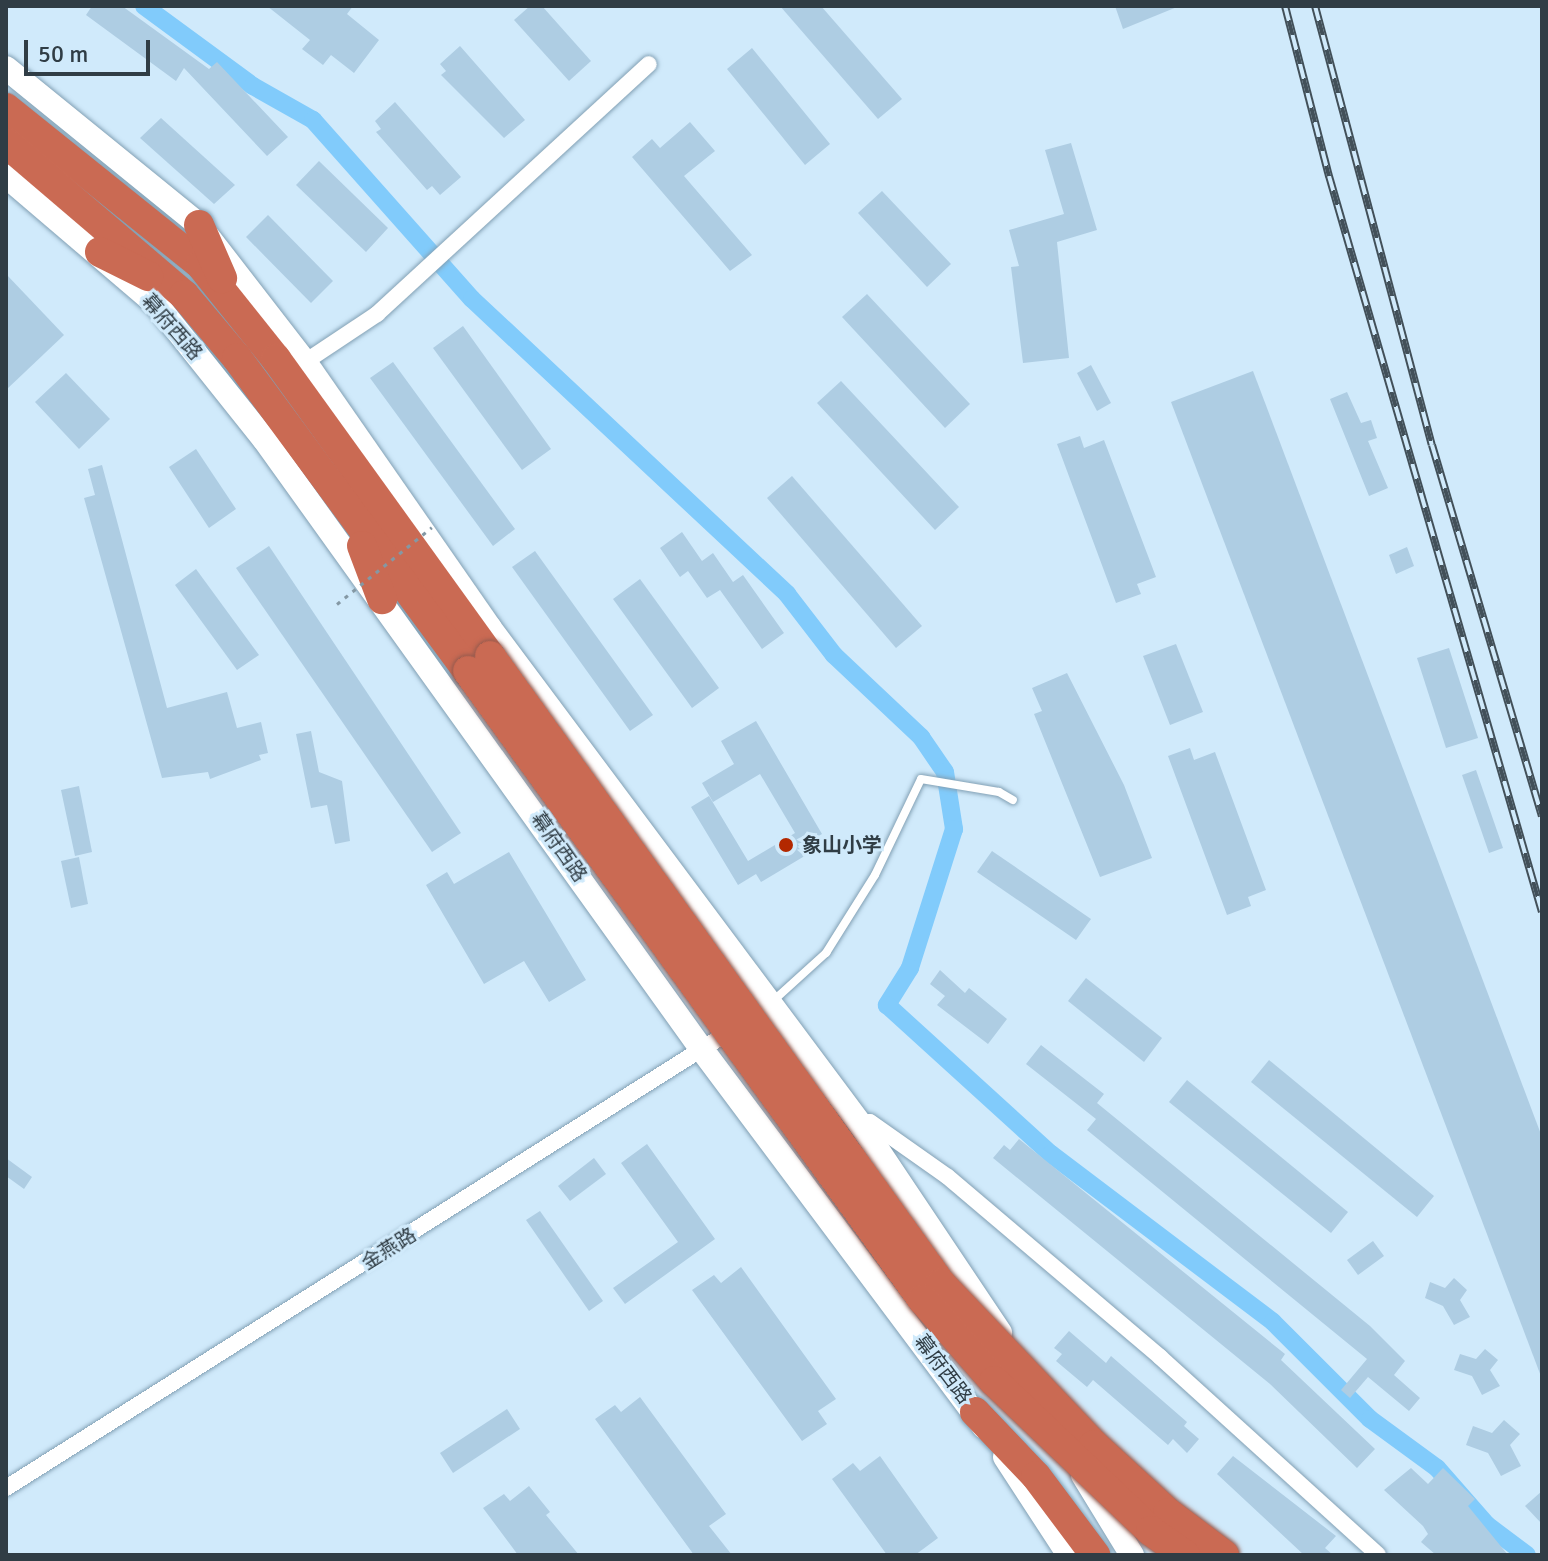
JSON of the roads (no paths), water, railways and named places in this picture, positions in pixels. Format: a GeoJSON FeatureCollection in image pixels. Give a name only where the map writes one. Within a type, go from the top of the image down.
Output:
{"type":"FeatureCollection","features":[{"type":"Feature","properties":{"kind":"highway","name":"幕府西路"},"geometry":{"type":"LineString","coordinates":[[6,108],[201,265],[439,591],[479,663],[923,1300],[994,1381],[1151,1531],[1185,1555]]}},
{"type":"Feature","properties":{"kind":"highway","name":"幕府西路"},"geometry":{"type":"LineString","coordinates":[[6,143],[184,295],[237,358],[348,510],[479,663],[941,1284],[1094,1445],[1168,1513],[1224,1555]]}},
{"type":"Feature","properties":{"kind":"highway"},"geometry":{"type":"LineString","coordinates":[[199,225],[236,309]]}},
{"type":"Feature","properties":{"kind":"highway"},"geometry":{"type":"LineString","coordinates":[[100,252],[184,295]]}},
{"type":"Feature","properties":{"kind":"highway"},"geometry":{"type":"LineString","coordinates":[[348,510],[382,599]]}},
{"type":"Feature","properties":{"kind":"highway"},"geometry":{"type":"LineString","coordinates":[[439,591],[485,622]]}},
{"type":"Feature","properties":{"kind":"highway"},"geometry":{"type":"LineString","coordinates":[[975,1412],[1036,1476],[1095,1555]]}},
{"type":"Feature","properties":{"kind":"main road"},"geometry":{"type":"LineString","coordinates":[[6,68],[199,225],[305,362],[485,622],[861,1125],[1019,1364],[1132,1555]]}},
{"type":"Feature","properties":{"kind":"main road","name":"幕府西路"},"geometry":{"type":"LineString","coordinates":[[6,176],[100,252],[157,305],[264,439],[382,599],[703,1051],[975,1412],[1069,1555]]}},
{"type":"Feature","properties":{"kind":"main road"},"geometry":{"type":"LineString","coordinates":[[640,962],[674,962],[687,952],[698,934],[700,912]]}},
{"type":"Feature","properties":{"kind":"main road"},"geometry":{"type":"LineString","coordinates":[[741,1025],[839,1159],[883,1194],[915,1206]]}},
{"type":"Feature","properties":{"kind":"main road"},"geometry":{"type":"LineString","coordinates":[[767,1136],[769,1116],[783,1106],[802,1109]]}},
{"type":"Feature","properties":{"kind":"street"},"geometry":{"type":"LineString","coordinates":[[305,362],[411,284],[649,64]]}},
{"type":"Feature","properties":{"kind":"street","name":"金燕路"},"geometry":{"type":"LineString","coordinates":[[6,1488],[703,1051],[769,1004]]}},
{"type":"Feature","properties":{"kind":"street"},"geometry":{"type":"LineString","coordinates":[[861,1125],[870,1122],[948,1177],[1160,1357],[1378,1555]]}},
{"type":"Feature","properties":{"kind":"lane"},"geometry":{"type":"LineString","coordinates":[[769,1004],[826,953],[875,875],[921,779],[999,792],[1013,800]]}},
{"type":"Feature","properties":{"kind":"waterway"},"geometry":{"type":"LineString","coordinates":[[144,6],[253,86],[313,120],[472,299],[787,594],[834,655],[921,737],[945,772],[954,829],[910,968],[887,1005],[1051,1154],[1273,1322],[1370,1419],[1437,1468],[1487,1525],[1527,1555]]}},
{"type":"Feature","properties":{"kind":"railway"},"geometry":{"type":"LineString","coordinates":[[1285,6],[1329,176],[1542,912]]}},
{"type":"Feature","properties":{"kind":"railway"},"geometry":{"type":"LineString","coordinates":[[1315,6],[1432,445],[1542,816]]}},
{"type":"Feature","properties":{"kind":"place","name":"象山小学"},"geometry":{"type":"Point","coordinates":[786,845]}}]}
